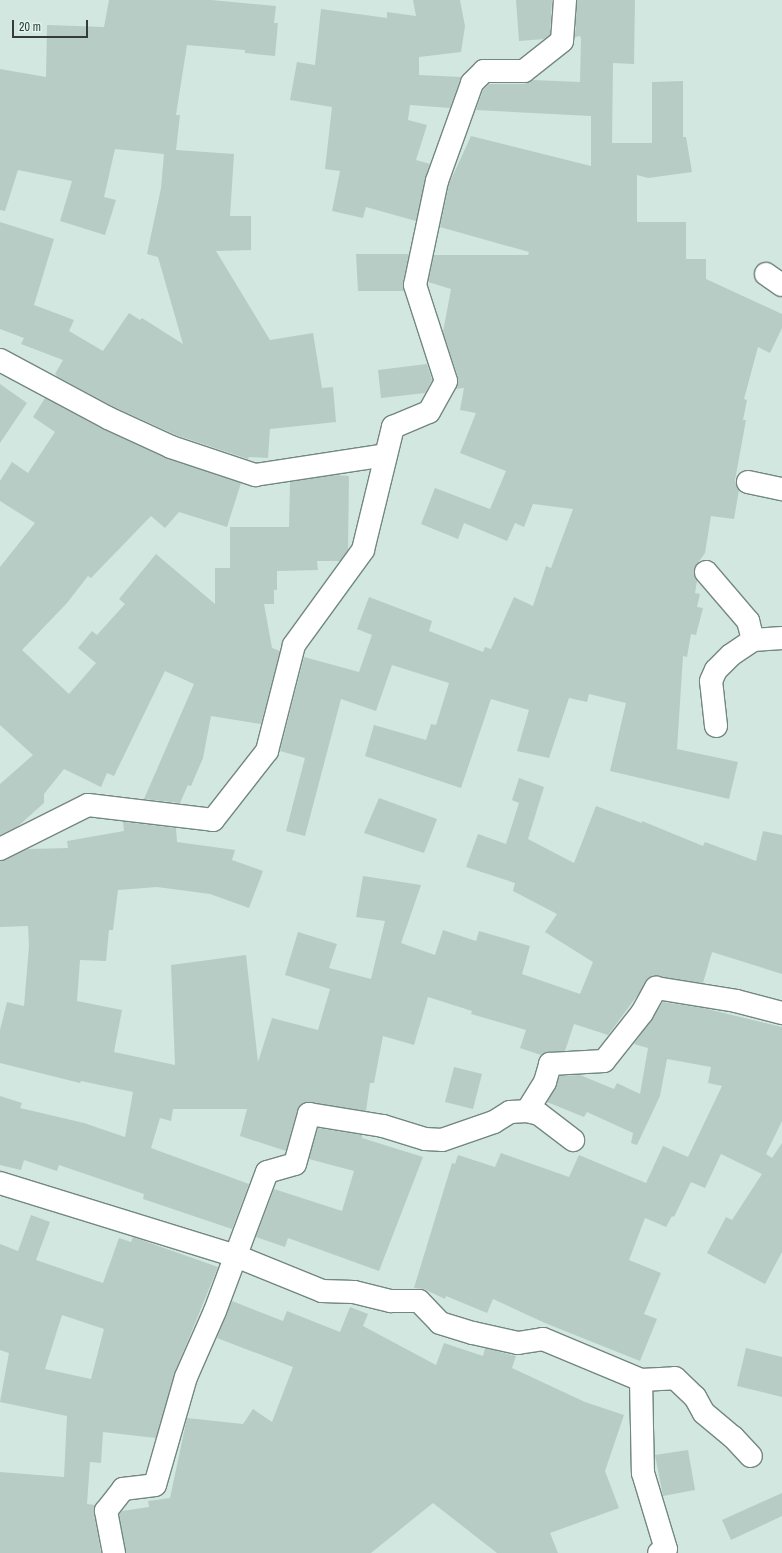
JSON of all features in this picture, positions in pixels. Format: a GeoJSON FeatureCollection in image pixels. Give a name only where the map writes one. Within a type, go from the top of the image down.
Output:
{"type":"FeatureCollection","features":[{"type":"Feature","properties":{"kind":"street"},"geometry":{"type":"LineString","coordinates":[[0,849],[88,804],[213,820],[267,752],[294,645],[363,550],[393,427],[430,412],[446,381],[415,285],[437,181],[472,83],[484,71],[524,71],[562,41],[565,0]]}},
{"type":"Feature","properties":{"kind":"street"},"geometry":{"type":"LineString","coordinates":[[0,360],[108,418],[170,447],[255,475],[385,455]]}},
{"type":"Feature","properties":{"kind":"street"},"geometry":{"type":"LineString","coordinates":[[748,482],[782,489]]}},
{"type":"Feature","properties":{"kind":"street"},"geometry":{"type":"LineString","coordinates":[[706,572],[748,621],[753,640]]}},
{"type":"Feature","properties":{"kind":"street"},"geometry":{"type":"LineString","coordinates":[[716,726],[711,681],[716,670],[731,654],[753,640],[782,638]]}},
{"type":"Feature","properties":{"kind":"street"},"geometry":{"type":"LineString","coordinates":[[527,1112],[544,1082],[550,1064],[604,1061],[642,1013],[656,988],[736,1001],[782,1013]]}},
{"type":"Feature","properties":{"kind":"street"},"geometry":{"type":"LineString","coordinates":[[114,1553],[106,1511],[123,1489],[155,1485],[186,1377],[236,1256],[267,1172],[296,1164],[309,1114],[383,1126],[425,1139],[442,1140],[494,1122],[510,1112],[527,1112],[539,1114],[573,1140]]}},
{"type":"Feature","properties":{"kind":"street"},"geometry":{"type":"LineString","coordinates":[[0,1183],[236,1256],[322,1291],[354,1292],[391,1301],[419,1301],[440,1322],[473,1334],[518,1343],[543,1339],[641,1380],[675,1378],[695,1397],[704,1413],[733,1437],[751,1456]]}},
{"type":"Feature","properties":{"kind":"street"},"geometry":{"type":"LineString","coordinates":[[641,1380],[643,1473],[666,1549],[659,1553]]}},
{"type":"Feature","properties":{"kind":"building"},"geometry":{"type":"Polygon","coordinates":[[[109,0],[211,0],[276,6],[274,23],[278,23],[275,56],[245,53],[245,50],[187,45],[176,115],[180,115],[176,150],[234,154],[230,216],[251,216],[251,250],[216,251],[270,340],[313,333],[322,388],[333,387],[336,422],[270,429],[268,458],[249,457],[248,459],[176,435],[114,407],[58,377],[55,374],[63,360],[21,344],[24,338],[0,329],[0,222],[54,239],[34,305],[74,320],[69,331],[103,351],[129,313],[140,320],[142,318],[183,344],[158,257],[147,254],[161,188],[164,154],[115,149],[104,197],[116,200],[105,235],[60,221],[72,181],[18,170],[5,211],[0,210],[0,69],[46,77],[47,25],[104,27],[109,0]]]}},
{"type":"Feature","properties":{"kind":"building"},"geometry":{"type":"Polygon","coordinates":[[[413,0],[460,0],[465,26],[461,52],[419,57],[419,75],[461,77],[450,108],[410,105],[408,120],[427,125],[416,160],[430,164],[416,221],[366,207],[363,218],[332,211],[340,171],[325,169],[332,107],[290,100],[297,62],[315,65],[321,9],[387,18],[387,12],[416,16],[413,0]]]}},
{"type":"Feature","properties":{"kind":"building"},"geometry":{"type":"Polygon","coordinates":[[[516,0],[552,0],[550,35],[544,39],[519,41],[516,0]]]}},
{"type":"Feature","properties":{"kind":"building"},"geometry":{"type":"Polygon","coordinates":[[[577,0],[635,0],[634,64],[613,63],[612,143],[652,143],[652,82],[683,81],[683,137],[686,137],[692,172],[648,178],[637,175],[637,222],[686,222],[686,259],[706,259],[706,279],[782,314],[782,328],[770,353],[758,347],[744,399],[747,400],[743,420],[746,420],[735,480],[739,490],[734,519],[711,516],[705,553],[694,568],[697,581],[695,593],[700,594],[697,607],[703,608],[696,635],[691,634],[687,657],[683,656],[677,749],[738,762],[729,799],[610,771],[626,703],[589,694],[587,702],[569,698],[549,758],[517,751],[529,710],[491,699],[461,788],[365,756],[374,725],[426,740],[431,724],[436,725],[449,683],[392,665],[376,711],[341,699],[305,836],[286,831],[305,758],[280,751],[304,657],[359,672],[372,635],[357,629],[369,597],[432,621],[429,631],[483,652],[485,647],[491,649],[514,597],[533,606],[546,566],[551,568],[573,509],[533,504],[524,527],[515,523],[507,541],[464,523],[458,539],[421,524],[435,488],[490,509],[506,471],[460,453],[476,413],[460,410],[464,388],[456,389],[458,377],[443,332],[451,289],[428,282],[434,255],[528,255],[529,252],[440,227],[449,184],[471,136],[591,166],[591,116],[476,110],[483,90],[489,84],[524,84],[533,80],[580,82],[581,39],[580,36],[575,37],[577,0]]]}},
{"type":"Feature","properties":{"kind":"building"},"geometry":{"type":"Polygon","coordinates":[[[356,254],[409,254],[403,282],[404,291],[358,291],[356,254]]]}},
{"type":"Feature","properties":{"kind":"building"},"geometry":{"type":"Polygon","coordinates":[[[427,364],[432,380],[425,393],[381,398],[378,370],[427,364]]]}},
{"type":"Feature","properties":{"kind":"building"},"geometry":{"type":"Polygon","coordinates":[[[0,384],[27,403],[0,443],[0,384]]]}},
{"type":"Feature","properties":{"kind":"building"},"geometry":{"type":"Polygon","coordinates":[[[45,398],[103,429],[166,458],[241,483],[227,527],[179,512],[165,528],[151,516],[91,578],[88,576],[67,603],[22,650],[69,694],[96,663],[78,648],[92,631],[97,635],[125,604],[119,599],[156,554],[215,604],[215,568],[230,568],[230,527],[289,527],[290,482],[334,475],[349,476],[348,550],[340,561],[317,561],[318,570],[277,571],[277,590],[274,590],[274,604],[264,604],[272,648],[280,651],[261,724],[211,716],[203,758],[191,786],[188,785],[180,803],[144,799],[194,684],[165,671],[114,776],[107,773],[101,787],[64,769],[44,794],[44,803],[17,827],[0,835],[0,784],[33,755],[0,725],[0,567],[35,523],[0,501],[0,481],[12,462],[28,473],[55,432],[33,417],[45,398]]]}},
{"type":"Feature","properties":{"kind":"building"},"geometry":{"type":"Polygon","coordinates":[[[519,778],[544,787],[528,839],[574,863],[596,806],[642,823],[642,821],[703,846],[705,842],[756,861],[763,831],[782,835],[782,974],[712,952],[703,983],[651,977],[608,1035],[574,1024],[565,1051],[549,1052],[541,1055],[520,1048],[526,1030],[471,1014],[472,1011],[428,997],[414,1045],[383,1036],[374,1083],[370,1083],[366,1111],[305,1102],[297,1111],[286,1151],[240,1136],[247,1109],[173,1109],[171,1121],[160,1118],[151,1148],[249,1184],[232,1229],[143,1199],[144,1194],[59,1165],[57,1171],[24,1160],[21,1170],[0,1165],[0,1096],[22,1103],[20,1108],[84,1123],[125,1137],[133,1092],[81,1081],[80,1083],[0,1063],[0,1030],[7,1002],[24,1006],[29,946],[28,926],[0,927],[0,861],[28,849],[68,848],[67,841],[124,831],[123,822],[125,822],[176,828],[177,842],[235,850],[232,860],[263,871],[249,908],[210,894],[157,887],[118,890],[113,930],[109,930],[106,961],[80,960],[77,1001],[122,1010],[114,1052],[175,1065],[171,965],[246,955],[258,1062],[272,1018],[318,1030],[330,989],[285,975],[298,932],[337,944],[329,968],[371,979],[385,921],[356,917],[363,876],[421,885],[401,943],[435,955],[443,930],[476,941],[479,931],[530,946],[522,974],[580,994],[593,962],[545,932],[557,914],[513,891],[515,883],[466,867],[478,834],[506,844],[519,803],[512,800],[519,778]]]}},
{"type":"Feature","properties":{"kind":"building"},"geometry":{"type":"Polygon","coordinates":[[[379,798],[437,819],[424,853],[364,833],[379,798]]]}},
{"type":"Feature","properties":{"kind":"building"},"geometry":{"type":"Polygon","coordinates":[[[663,1002],[703,1008],[782,1027],[782,1121],[766,1154],[772,1158],[782,1143],[782,1252],[765,1284],[707,1253],[726,1217],[732,1220],[762,1174],[721,1154],[705,1188],[691,1182],[674,1217],[672,1216],[666,1227],[645,1218],[629,1260],[661,1273],[644,1314],[657,1319],[640,1361],[545,1323],[493,1299],[487,1313],[446,1296],[445,1299],[424,1289],[414,1288],[452,1163],[455,1164],[458,1155],[495,1167],[501,1153],[569,1177],[579,1155],[646,1183],[663,1146],[688,1157],[722,1086],[708,1083],[711,1067],[667,1059],[660,1096],[637,1145],[631,1143],[633,1133],[587,1112],[584,1117],[547,1102],[560,1076],[580,1075],[614,1089],[617,1083],[640,1094],[648,1048],[634,1044],[663,1002]]]}},
{"type":"Feature","properties":{"kind":"building"},"geometry":{"type":"Polygon","coordinates":[[[454,1067],[482,1074],[473,1109],[445,1102],[454,1067]]]}},
{"type":"Feature","properties":{"kind":"building"},"geometry":{"type":"Polygon","coordinates":[[[318,1128],[362,1135],[362,1138],[423,1157],[379,1271],[288,1238],[285,1247],[256,1237],[274,1189],[342,1211],[354,1171],[309,1159],[318,1128]]]}},
{"type":"Feature","properties":{"kind":"building"},"geometry":{"type":"Polygon","coordinates":[[[31,1215],[50,1222],[36,1260],[103,1283],[119,1238],[131,1242],[133,1237],[218,1267],[175,1372],[156,1438],[103,1432],[101,1463],[90,1462],[87,1504],[95,1505],[94,1513],[101,1553],[0,1553],[0,1472],[64,1477],[67,1416],[0,1402],[9,1353],[0,1350],[0,1244],[18,1251],[31,1215]],[[62,1315],[45,1369],[91,1379],[104,1329],[62,1315]]]}},
{"type":"Feature","properties":{"kind":"building"},"geometry":{"type":"Polygon","coordinates":[[[232,1301],[283,1321],[287,1311],[340,1332],[350,1307],[368,1314],[363,1326],[436,1365],[444,1343],[483,1356],[485,1348],[516,1356],[512,1368],[585,1402],[624,1415],[605,1471],[619,1508],[550,1533],[558,1553],[497,1553],[433,1503],[371,1553],[126,1553],[119,1514],[122,1511],[149,1507],[148,1501],[170,1498],[187,1418],[243,1424],[253,1409],[272,1422],[293,1367],[217,1338],[232,1301]]]}},
{"type":"Feature","properties":{"kind":"building"},"geometry":{"type":"Polygon","coordinates":[[[746,1348],[782,1357],[782,1397],[737,1386],[746,1348]]]}},
{"type":"Feature","properties":{"kind":"building"},"geometry":{"type":"Polygon","coordinates":[[[688,1450],[695,1490],[663,1496],[655,1455],[688,1450]]]}},
{"type":"Feature","properties":{"kind":"building"},"geometry":{"type":"Polygon","coordinates":[[[782,1493],[782,1516],[731,1540],[722,1520],[782,1493]]]}}]}
